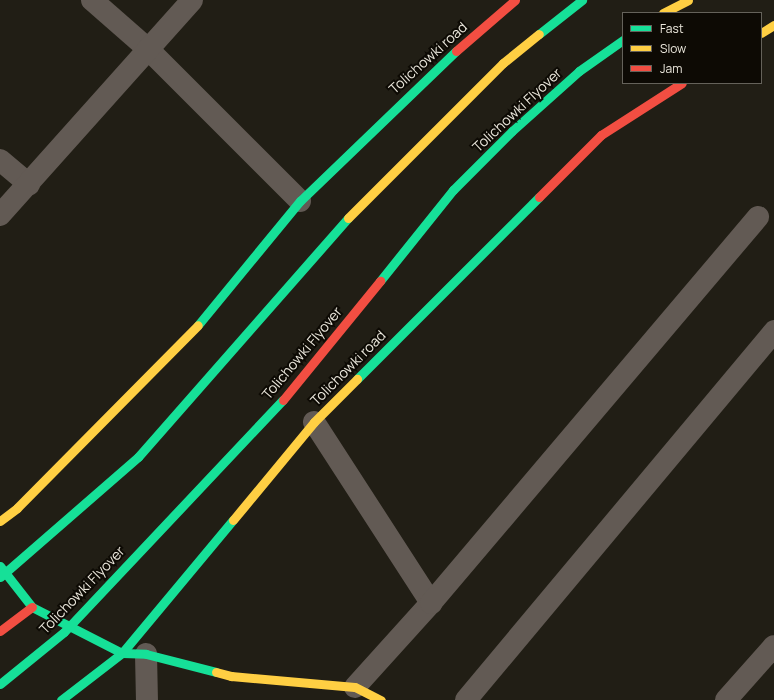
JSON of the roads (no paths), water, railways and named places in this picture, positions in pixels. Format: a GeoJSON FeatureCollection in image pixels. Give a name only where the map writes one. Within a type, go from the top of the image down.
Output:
{"type":"FeatureCollection","features":[{"type":"Feature","properties":{"kind":"main road","name":"Tolichowki road"},"geometry":{"type":"LineString","coordinates":[[0,521],[17,508],[210,313],[300,201],[431,72],[515,0]]}},
{"type":"Feature","properties":{"kind":"main road"},"geometry":{"type":"LineString","coordinates":[[0,577],[138,457],[343,223],[413,151],[503,63],[582,0]]}},
{"type":"Feature","properties":{"kind":"main road"},"geometry":{"type":"LineString","coordinates":[[665,12],[688,0]]}},
{"type":"Feature","properties":{"kind":"main road"},"geometry":{"type":"LineString","coordinates":[[762,32],[774,24]]}},
{"type":"Feature","properties":{"kind":"main road","name":"Tolichowki Flyover"},"geometry":{"type":"LineString","coordinates":[[0,684],[64,632],[290,392],[453,190],[512,131],[574,76],[622,41]]}},
{"type":"Feature","properties":{"kind":"main road","name":"Tolichowki road"},"geometry":{"type":"LineString","coordinates":[[61,700],[122,652],[314,422],[601,135],[680,84]]}},
{"type":"Feature","properties":{"kind":"main road"},"geometry":{"type":"LineString","coordinates":[[0,566],[32,608],[122,652],[146,654],[231,676],[356,688],[381,700]]}},
{"type":"Feature","properties":{"kind":"main road"},"geometry":{"type":"LineString","coordinates":[[0,632],[32,608]]}},
{"type":"Feature","properties":{"kind":"street"},"geometry":{"type":"LineString","coordinates":[[92,0],[148,49],[300,201]]}},
{"type":"Feature","properties":{"kind":"street"},"geometry":{"type":"LineString","coordinates":[[0,215],[192,0]]}},
{"type":"Feature","properties":{"kind":"street"},"geometry":{"type":"LineString","coordinates":[[0,160],[29,184]]}},
{"type":"Feature","properties":{"kind":"street"},"geometry":{"type":"LineString","coordinates":[[356,688],[431,603],[758,217]]}},
{"type":"Feature","properties":{"kind":"street"},"geometry":{"type":"LineString","coordinates":[[466,700],[774,331]]}},
{"type":"Feature","properties":{"kind":"street"},"geometry":{"type":"LineString","coordinates":[[314,422],[431,603]]}},
{"type":"Feature","properties":{"kind":"street"},"geometry":{"type":"LineString","coordinates":[[726,700],[774,646]]}},
{"type":"Feature","properties":{"kind":"street"},"geometry":{"type":"LineString","coordinates":[[146,654],[147,700]]}}]}
